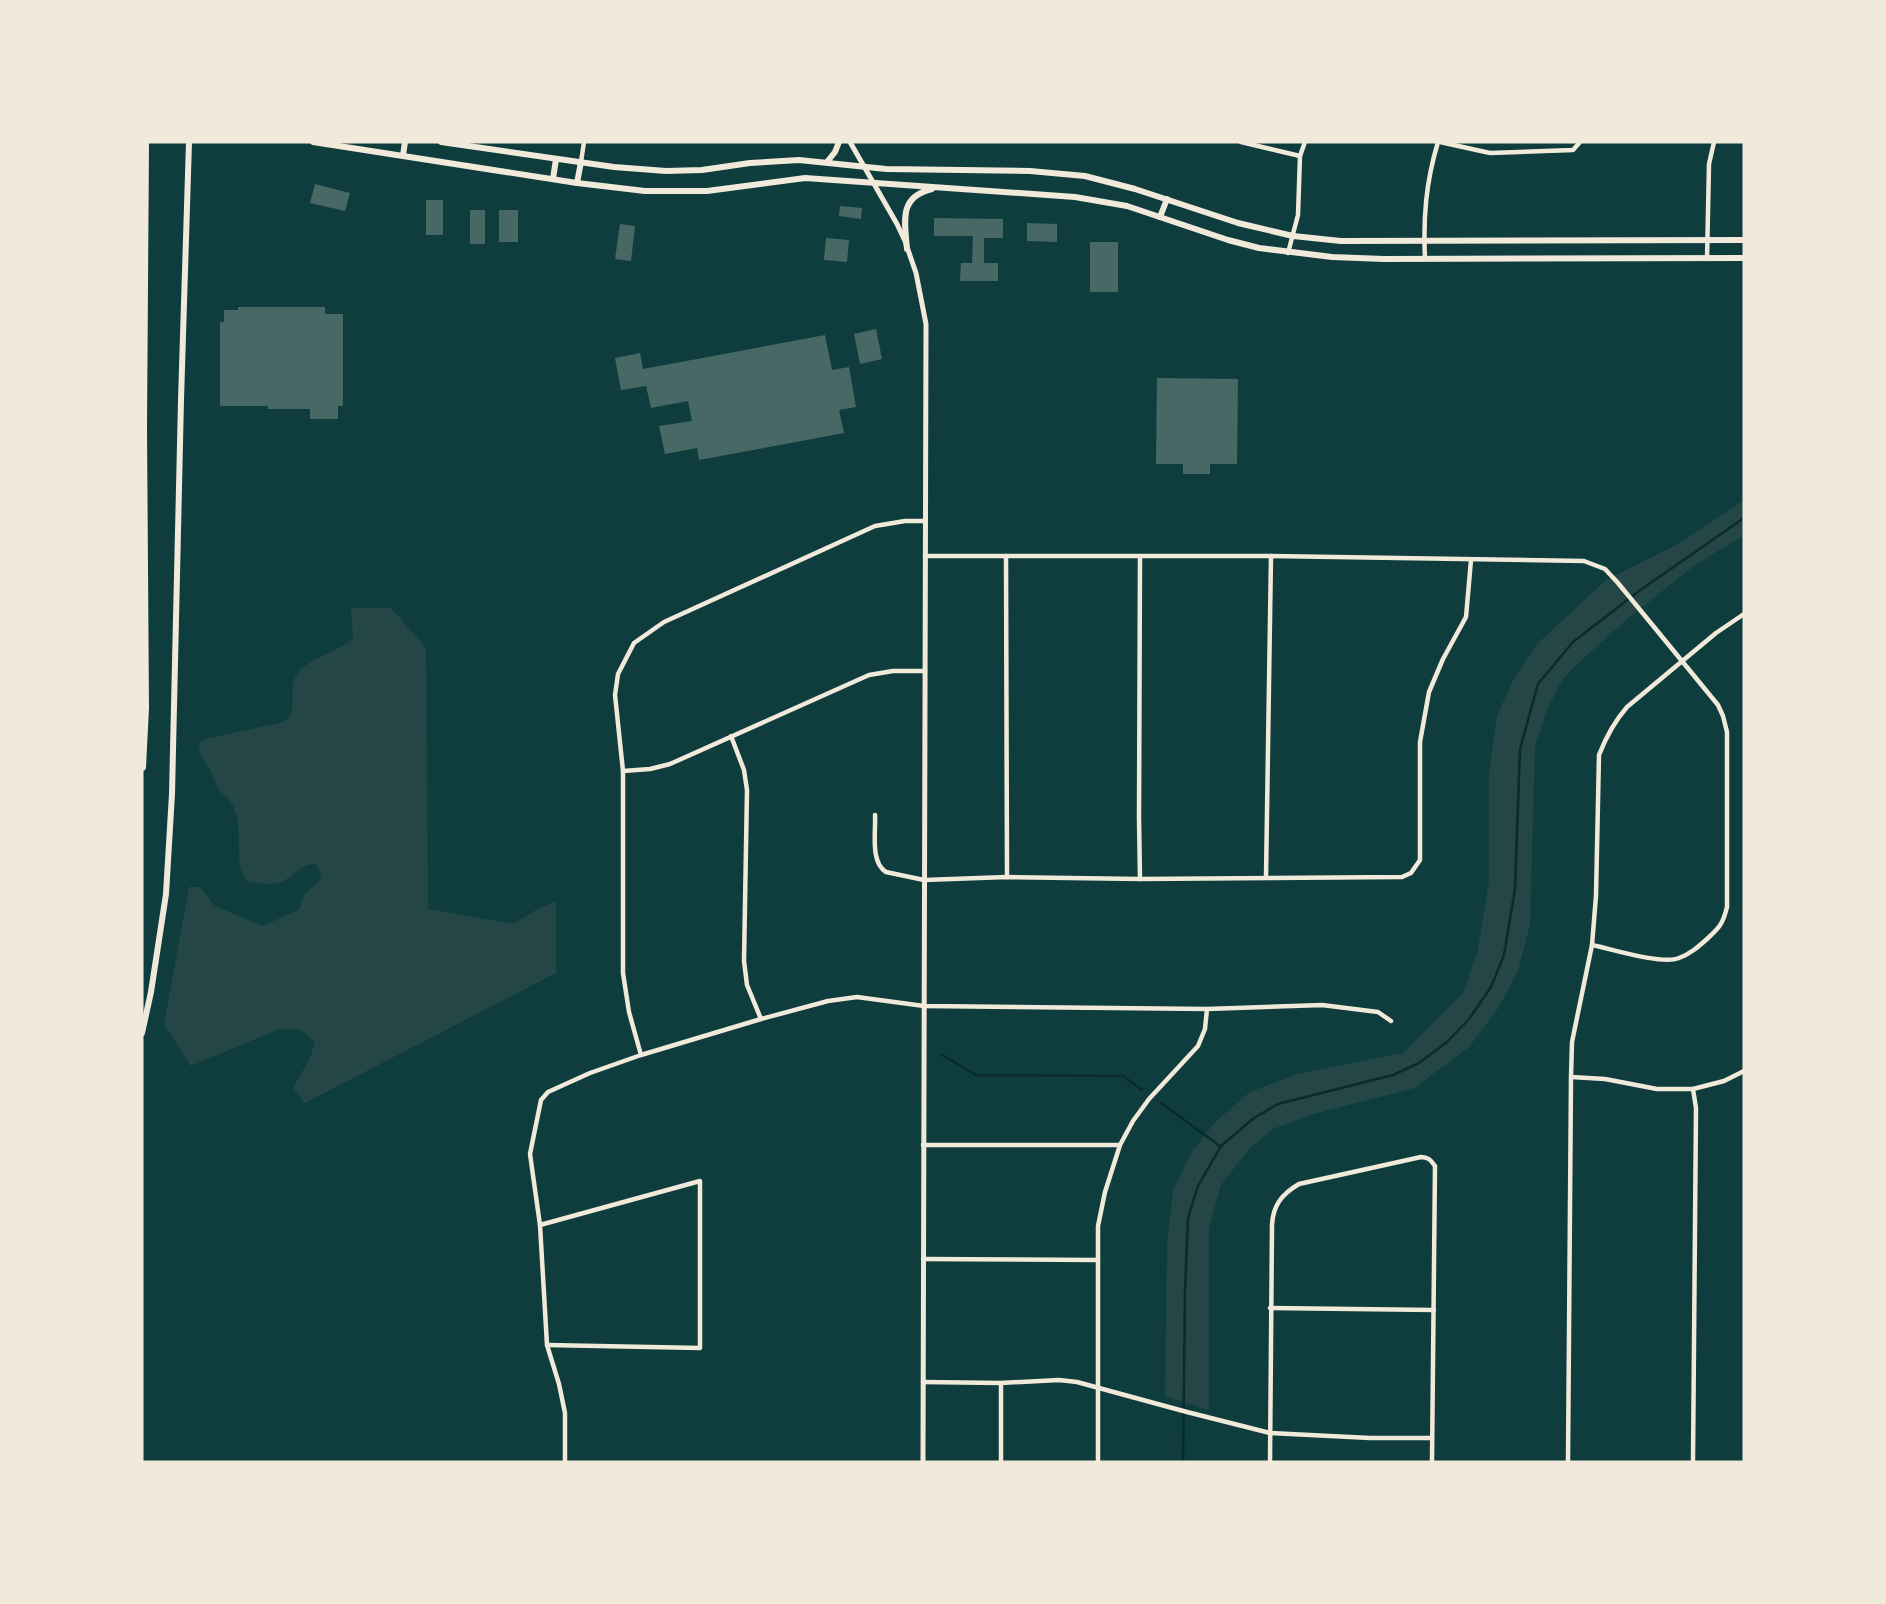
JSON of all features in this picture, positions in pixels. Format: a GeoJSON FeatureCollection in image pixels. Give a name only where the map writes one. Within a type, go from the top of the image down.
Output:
{"type":"FeatureCollection","features":[{"type":"Feature","properties":{"kind":"highway"},"geometry":{"type":"LineString","coordinates":[[142,767],[145,694],[145,142]]}},
{"type":"Feature","properties":{"kind":"main road"},"geometry":{"type":"LineString","coordinates":[[142,1033],[166,894],[172,794],[189,142]]}},
{"type":"Feature","properties":{"kind":"main road"},"geometry":{"type":"LineString","coordinates":[[313,142],[645,191],[707,191],[805,178],[1075,197],[1127,206],[1228,240],[1288,253],[1425,259],[1744,258]]}},
{"type":"Feature","properties":{"kind":"main road"},"geometry":{"type":"LineString","coordinates":[[402,155],[405,142]]}},
{"type":"Feature","properties":{"kind":"main road"},"geometry":{"type":"LineString","coordinates":[[441,142],[640,169],[702,170],[799,160],[864,167],[1030,171],[1085,176],[1238,223],[1293,236],[1340,241],[1744,240]]}},
{"type":"Feature","properties":{"kind":"main road"},"geometry":{"type":"LineString","coordinates":[[827,162],[839,142]]}},
{"type":"Feature","properties":{"kind":"main road"},"geometry":{"type":"LineString","coordinates":[[553,179],[556,159]]}},
{"type":"Feature","properties":{"kind":"main road"},"geometry":{"type":"LineString","coordinates":[[577,183],[581,162]]}},
{"type":"Feature","properties":{"kind":"main road"},"geometry":{"type":"LineString","coordinates":[[907,249],[907,205],[922,191],[940,187]]}},
{"type":"Feature","properties":{"kind":"main road"},"geometry":{"type":"LineString","coordinates":[[1160,217],[1167,199]]}},
{"type":"Feature","properties":{"kind":"street"},"geometry":{"type":"LineString","coordinates":[[581,162],[584,142]]}},
{"type":"Feature","properties":{"kind":"street"},"geometry":{"type":"LineString","coordinates":[[850,142],[897,224],[916,273],[926,324],[923,1462]]}},
{"type":"Feature","properties":{"kind":"street"},"geometry":{"type":"LineString","coordinates":[[1241,142],[1300,156]]}},
{"type":"Feature","properties":{"kind":"street"},"geometry":{"type":"LineString","coordinates":[[1288,253],[1298,215],[1300,156],[1305,142]]}},
{"type":"Feature","properties":{"kind":"street"},"geometry":{"type":"LineString","coordinates":[[1425,259],[1425,200],[1430,166],[1439,142],[1470,150],[1508,154],[1573,150],[1580,142]]}},
{"type":"Feature","properties":{"kind":"street"},"geometry":{"type":"LineString","coordinates":[[1707,259],[1709,164],[1714,142]]}},
{"type":"Feature","properties":{"kind":"street"},"geometry":{"type":"LineString","coordinates":[[641,1055],[629,1012],[624,973],[623,771],[615,695],[618,674],[634,643],[664,622],[875,526],[925,521]]}},
{"type":"Feature","properties":{"kind":"street"},"geometry":{"type":"LineString","coordinates":[[924,556],[1271,556],[1584,561],[1605,569],[1683,661],[1718,705],[1723,716],[1727,732],[1727,907],[1724,922],[1692,952],[1677,960],[1661,960],[1592,944]]}},
{"type":"Feature","properties":{"kind":"street"},"geometry":{"type":"LineString","coordinates":[[1006,556],[1007,877]]}},
{"type":"Feature","properties":{"kind":"street"},"geometry":{"type":"LineString","coordinates":[[1140,556],[1140,878]]}},
{"type":"Feature","properties":{"kind":"street"},"geometry":{"type":"LineString","coordinates":[[1266,877],[1271,556]]}},
{"type":"Feature","properties":{"kind":"street"},"geometry":{"type":"LineString","coordinates":[[875,816],[876,857],[881,869],[924,880],[1007,877],[1402,877],[1410,873],[1420,860],[1420,742],[1429,692],[1466,617],[1471,559]]}},
{"type":"Feature","properties":{"kind":"street"},"geometry":{"type":"LineString","coordinates":[[1568,1462],[1572,1042],[1592,944],[1600,755],[1606,736],[1627,707],[1716,633],[1744,614]]}},
{"type":"Feature","properties":{"kind":"street"},"geometry":{"type":"LineString","coordinates":[[623,771],[670,764],[869,675],[893,671],[925,671]]}},
{"type":"Feature","properties":{"kind":"street"},"geometry":{"type":"LineString","coordinates":[[732,736],[744,770],[747,790],[744,961],[747,985],[761,1019]]}},
{"type":"Feature","properties":{"kind":"street"},"geometry":{"type":"LineString","coordinates":[[565,1462],[565,1413],[547,1345],[540,1225],[530,1154],[541,1100],[548,1092],[590,1073],[641,1055],[828,1001],[857,997],[924,1006],[1207,1009],[1322,1005],[1378,1012],[1391,1021]]}},
{"type":"Feature","properties":{"kind":"street"},"geometry":{"type":"LineString","coordinates":[[1098,1462],[1098,1226],[1105,1192],[1121,1145],[1133,1121],[1149,1099],[1198,1046],[1205,1029],[1207,1009]]}},
{"type":"Feature","properties":{"kind":"street"},"geometry":{"type":"LineString","coordinates":[[1571,1077],[1605,1079],[1657,1089],[1693,1089],[1724,1081],[1744,1071]]}},
{"type":"Feature","properties":{"kind":"street"},"geometry":{"type":"LineString","coordinates":[[1693,1089],[1696,1108],[1693,1462]]}},
{"type":"Feature","properties":{"kind":"street"},"geometry":{"type":"LineString","coordinates":[[923,1144],[1121,1145]]}},
{"type":"Feature","properties":{"kind":"street"},"geometry":{"type":"LineString","coordinates":[[1270,1462],[1272,1219],[1277,1203],[1286,1192],[1299,1184],[1426,1157],[1435,1166],[1432,1462]]}},
{"type":"Feature","properties":{"kind":"street"},"geometry":{"type":"LineString","coordinates":[[540,1225],[700,1181],[700,1348],[547,1345]]}},
{"type":"Feature","properties":{"kind":"street"},"geometry":{"type":"LineString","coordinates":[[923,1259],[1098,1260]]}},
{"type":"Feature","properties":{"kind":"street"},"geometry":{"type":"LineString","coordinates":[[1270,1308],[1434,1310]]}},
{"type":"Feature","properties":{"kind":"street"},"geometry":{"type":"LineString","coordinates":[[923,1382],[1001,1383],[1059,1380],[1098,1387],[1270,1433],[1432,1438]]}},
{"type":"Feature","properties":{"kind":"street"},"geometry":{"type":"LineString","coordinates":[[1001,1383],[1001,1462]]}},
{"type":"Feature","properties":{"kind":"shaded area"},"geometry":{"type":"Polygon","coordinates":[[[1744,500],[1744,535],[1695,565],[1626,620],[1573,668],[1561,682],[1547,710],[1535,747],[1530,924],[1518,971],[1499,1007],[1469,1047],[1414,1088],[1310,1115],[1273,1129],[1249,1149],[1221,1185],[1209,1228],[1209,1410],[1165,1396],[1167,1244],[1173,1191],[1189,1156],[1214,1123],[1250,1092],[1297,1074],[1403,1053],[1463,993],[1478,950],[1489,880],[1489,773],[1497,716],[1511,684],[1537,644],[1606,580],[1678,544],[1744,500]]]}},
{"type":"Feature","properties":{"kind":"shaded area"},"geometry":{"type":"Polygon","coordinates":[[[351,608],[391,608],[426,648],[428,909],[513,924],[556,901],[556,973],[305,1103],[293,1088],[310,1058],[315,1042],[300,1030],[279,1029],[191,1066],[164,1024],[189,887],[200,887],[215,906],[262,926],[299,910],[304,895],[321,879],[317,865],[311,865],[277,883],[246,881],[240,863],[236,815],[231,802],[222,793],[202,757],[199,744],[206,739],[283,722],[288,718],[296,676],[307,664],[353,639],[351,608]]]}},
{"type":"Feature","properties":{"kind":"building"},"geometry":{"type":"Polygon","coordinates":[[[315,184],[350,193],[345,211],[310,203],[315,184]]]}},
{"type":"Feature","properties":{"kind":"building"},"geometry":{"type":"Polygon","coordinates":[[[426,200],[443,200],[443,235],[426,235],[426,200]]]}},
{"type":"Feature","properties":{"kind":"building"},"geometry":{"type":"Polygon","coordinates":[[[840,206],[862,208],[861,219],[839,216],[840,206]]]}},
{"type":"Feature","properties":{"kind":"building"},"geometry":{"type":"Polygon","coordinates":[[[470,210],[485,210],[485,244],[470,244],[470,210]]]}},
{"type":"Feature","properties":{"kind":"building"},"geometry":{"type":"Polygon","coordinates":[[[499,210],[518,210],[518,242],[499,242],[499,210]]]}},
{"type":"Feature","properties":{"kind":"building"},"geometry":{"type":"Polygon","coordinates":[[[934,218],[1003,219],[1003,238],[984,238],[984,263],[998,263],[998,281],[960,281],[961,263],[972,263],[973,236],[934,236],[934,218]]]}},
{"type":"Feature","properties":{"kind":"building"},"geometry":{"type":"Polygon","coordinates":[[[1027,223],[1057,224],[1057,242],[1027,241],[1027,223]]]}},
{"type":"Feature","properties":{"kind":"building"},"geometry":{"type":"Polygon","coordinates":[[[620,224],[635,226],[631,261],[615,259],[620,224]]]}},
{"type":"Feature","properties":{"kind":"building"},"geometry":{"type":"Polygon","coordinates":[[[826,238],[849,240],[847,262],[824,260],[826,238]]]}},
{"type":"Feature","properties":{"kind":"building"},"geometry":{"type":"Polygon","coordinates":[[[1090,242],[1118,242],[1118,292],[1090,292],[1090,242]]]}},
{"type":"Feature","properties":{"kind":"building"},"geometry":{"type":"Polygon","coordinates":[[[238,307],[325,307],[325,314],[343,314],[343,406],[338,406],[338,419],[310,419],[310,409],[220,406],[220,322],[224,322],[224,310],[238,310],[238,307]]]}},
{"type":"Feature","properties":{"kind":"building"},"geometry":{"type":"Polygon","coordinates":[[[876,329],[882,359],[860,364],[854,334],[876,329]]]}},
{"type":"Feature","properties":{"kind":"building"},"geometry":{"type":"Polygon","coordinates":[[[825,335],[832,370],[849,367],[856,407],[839,410],[844,433],[699,460],[697,448],[665,454],[659,426],[692,421],[688,401],[651,408],[646,386],[621,390],[615,358],[640,353],[643,369],[825,335]]]}},
{"type":"Feature","properties":{"kind":"building"},"geometry":{"type":"Polygon","coordinates":[[[1157,378],[1238,379],[1237,464],[1210,464],[1210,474],[1183,474],[1183,464],[1156,464],[1157,378]]]}},
{"type":"Feature","properties":{"kind":"waterway"},"geometry":{"type":"LineString","coordinates":[[1183,1462],[1188,1218],[1198,1186],[1221,1146],[1254,1118],[1278,1104],[1393,1075],[1419,1063],[1447,1042],[1469,1019],[1491,987],[1504,955],[1515,889],[1520,749],[1538,684],[1573,642],[1639,591],[1744,518]]}},
{"type":"Feature","properties":{"kind":"waterway"},"geometry":{"type":"LineString","coordinates":[[942,1055],[976,1075],[1123,1076],[1142,1090]]}},
{"type":"Feature","properties":{"kind":"waterway"},"geometry":{"type":"LineString","coordinates":[[1161,1103],[1220,1146]]}}]}
